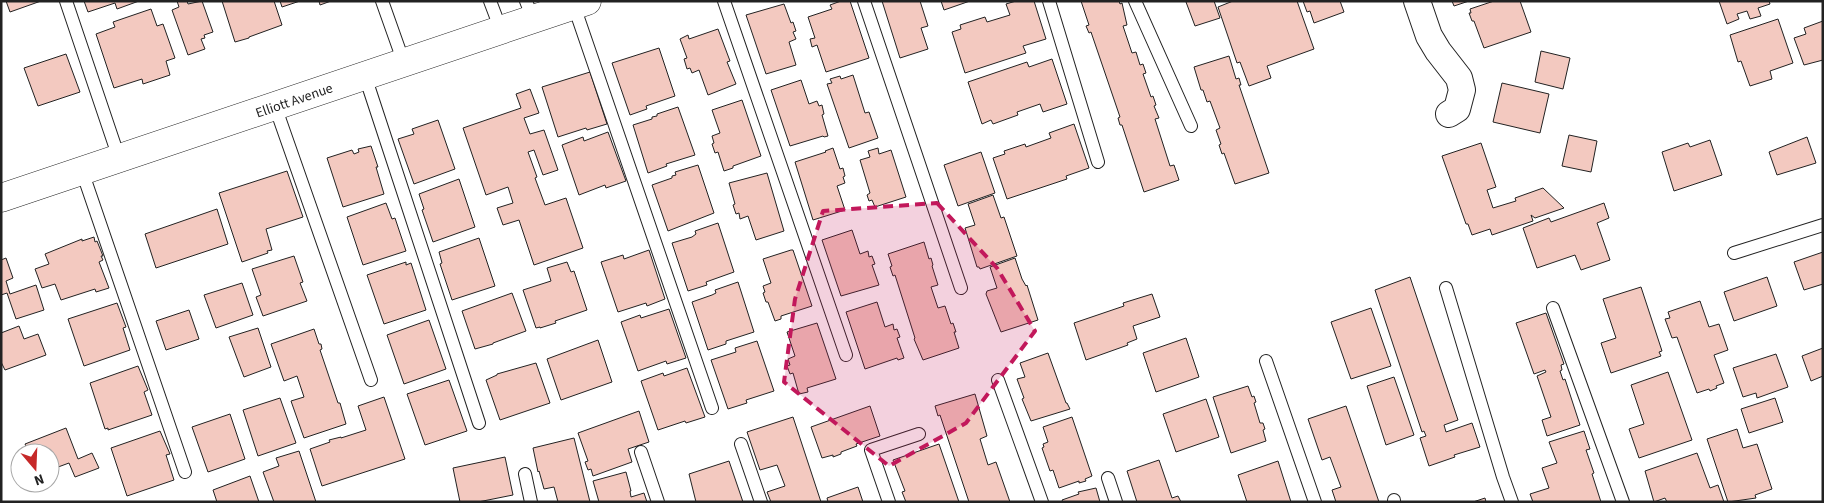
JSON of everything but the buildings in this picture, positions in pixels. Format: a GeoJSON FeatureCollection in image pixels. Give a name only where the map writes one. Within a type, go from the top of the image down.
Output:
{"type":"FeatureCollection","features":[{"type":"Feature","properties":{"kind":"street"},"geometry":{"type":"LineString","coordinates":[[1417,1],[1429,36],[1458,78],[1462,90],[1457,109],[1449,114]]}},
{"type":"Feature","properties":{"kind":"street","name":"Elliott Avenue"},"geometry":{"type":"LineString","coordinates":[[1,198],[501,30],[530,10],[580,4]]}},
{"type":"Feature","properties":{"kind":"lane"},"geometry":{"type":"LineString","coordinates":[[66,1],[119,158]]}},
{"type":"Feature","properties":{"kind":"lane"},"geometry":{"type":"LineString","coordinates":[[382,1],[404,63]]}},
{"type":"Feature","properties":{"kind":"lane"},"geometry":{"type":"LineString","coordinates":[[490,1],[501,30]]}},
{"type":"Feature","properties":{"kind":"lane"},"geometry":{"type":"LineString","coordinates":[[724,1],[846,355]]}},
{"type":"Feature","properties":{"kind":"lane"},"geometry":{"type":"LineString","coordinates":[[864,1],[961,288]]}},
{"type":"Feature","properties":{"kind":"lane"},"geometry":{"type":"LineString","coordinates":[[1049,1],[1098,162]]}},
{"type":"Feature","properties":{"kind":"lane"},"geometry":{"type":"LineString","coordinates":[[1135,1],[1191,126]]}},
{"type":"Feature","properties":{"kind":"lane"},"geometry":{"type":"LineString","coordinates":[[580,4],[712,408]]}},
{"type":"Feature","properties":{"kind":"lane"},"geometry":{"type":"LineString","coordinates":[[365,76],[479,423]]}},
{"type":"Feature","properties":{"kind":"lane"},"geometry":{"type":"LineString","coordinates":[[275,106],[371,380]]}},
{"type":"Feature","properties":{"kind":"lane"},"geometry":{"type":"LineString","coordinates":[[82,171],[185,472]]}},
{"type":"Feature","properties":{"kind":"lane"},"geometry":{"type":"LineString","coordinates":[[1734,253],[1823,225]]}},
{"type":"Feature","properties":{"kind":"lane"},"geometry":{"type":"LineString","coordinates":[[1446,288],[1512,502]]}},
{"type":"Feature","properties":{"kind":"lane"},"geometry":{"type":"LineString","coordinates":[[1553,308],[1623,502]]}},
{"type":"Feature","properties":{"kind":"lane"},"geometry":{"type":"LineString","coordinates":[[1266,361],[1315,502]]}},
{"type":"Feature","properties":{"kind":"lane"},"geometry":{"type":"LineString","coordinates":[[998,380],[1042,502]]}},
{"type":"Feature","properties":{"kind":"lane"},"geometry":{"type":"LineString","coordinates":[[889,502],[871,450],[920,434]]}},
{"type":"Feature","properties":{"kind":"lane"},"geometry":{"type":"LineString","coordinates":[[741,444],[761,502]]}},
{"type":"Feature","properties":{"kind":"lane"},"geometry":{"type":"LineString","coordinates":[[641,452],[658,502]]}},
{"type":"Feature","properties":{"kind":"lane"},"geometry":{"type":"LineString","coordinates":[[525,474],[531,502]]}},
{"type":"Feature","properties":{"kind":"lane"},"geometry":{"type":"LineString","coordinates":[[1108,478],[1116,502]]}},
{"type":"Feature","properties":{"kind":"highlighted area"},"geometry":{"type":"Polygon","coordinates":[[[937,203],[997,268],[1035,331],[966,423],[889,466],[784,382],[795,299],[823,211],[937,203]]]}}]}
